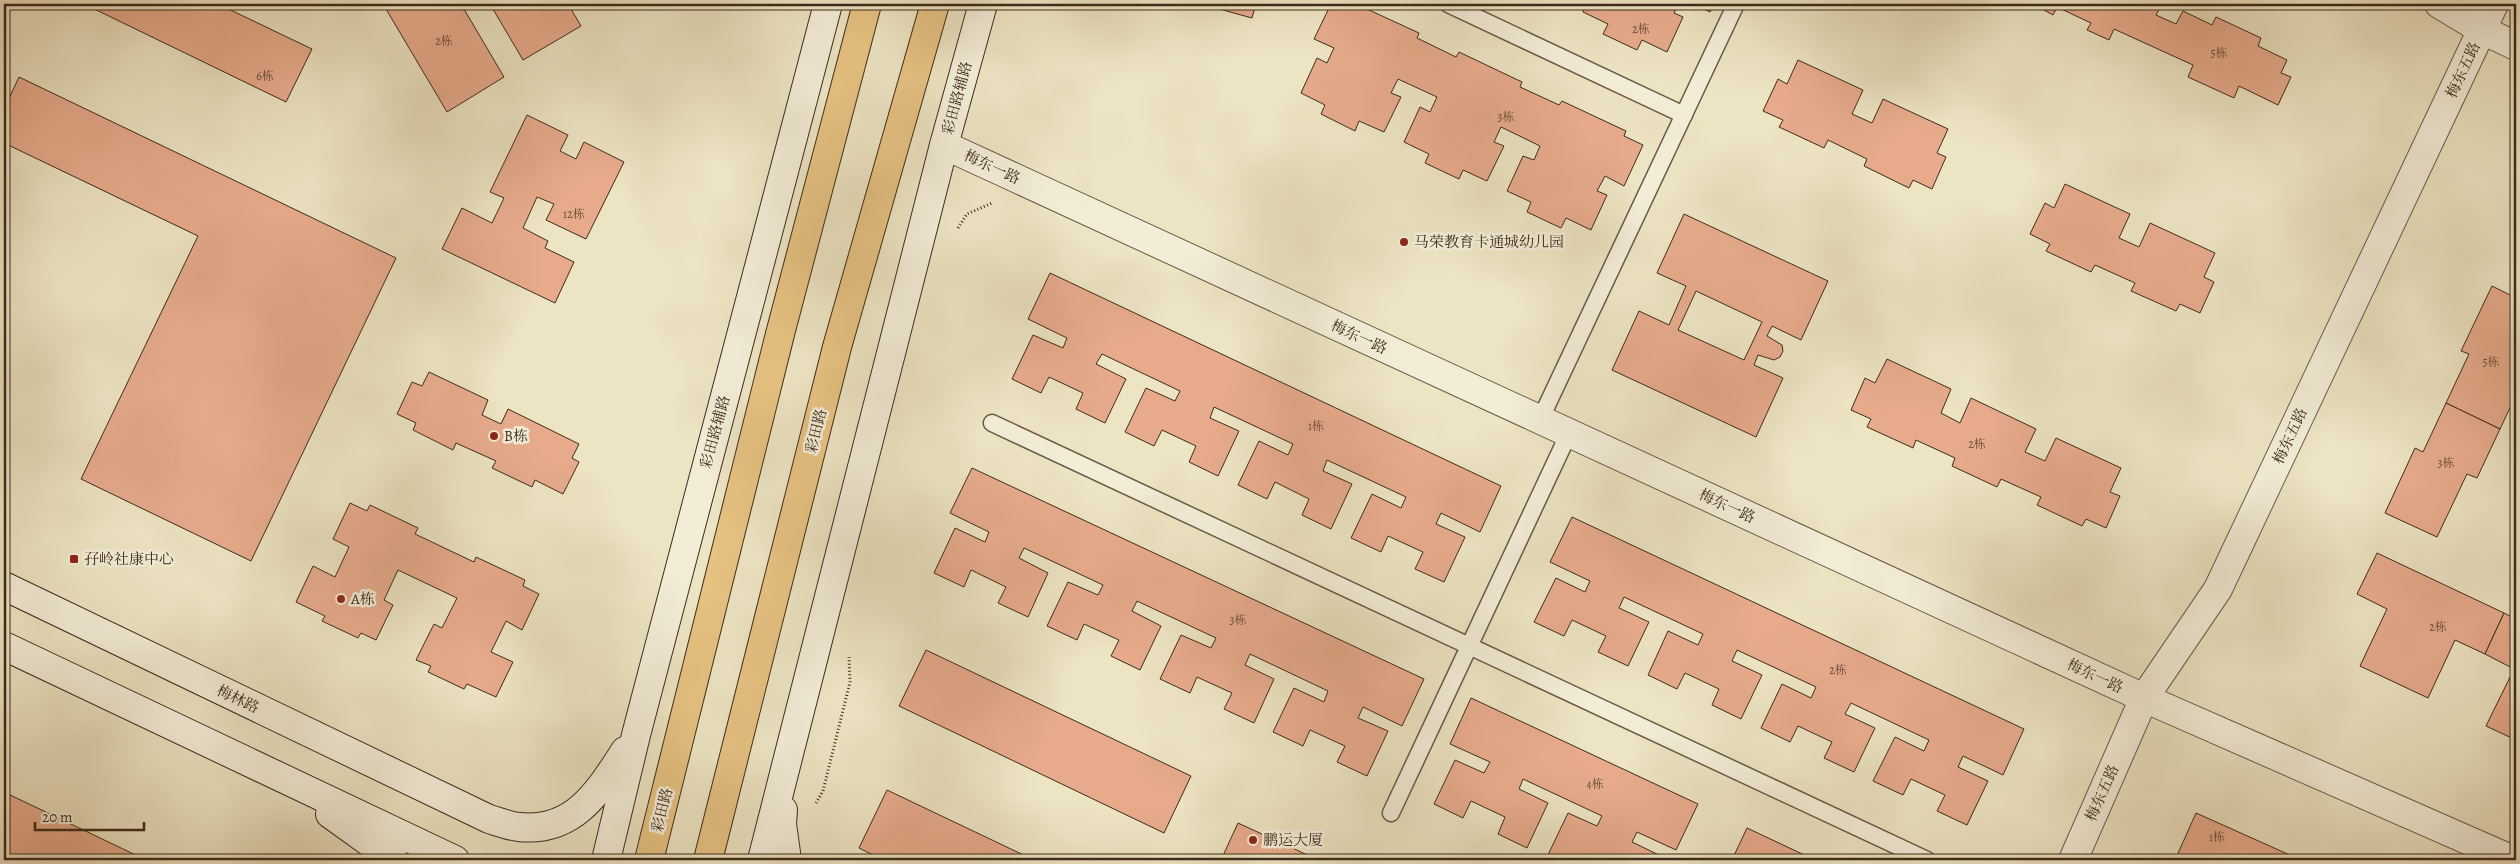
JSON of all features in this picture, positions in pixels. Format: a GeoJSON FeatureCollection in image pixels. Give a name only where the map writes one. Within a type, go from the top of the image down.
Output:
{"type":"FeatureCollection","features":[{"type":"Feature","properties":{"kind":"main road","name":"彩田路辅路"},"geometry":{"type":"LineString","coordinates":[[606,860],[636,735],[828,4]]}},
{"type":"Feature","properties":{"kind":"main road","name":"彩田路"},"geometry":{"type":"LineString","coordinates":[[649,860],[780,334],[867,4]]}},
{"type":"Feature","properties":{"kind":"main road","name":"彩田路"},"geometry":{"type":"LineString","coordinates":[[708,860],[837,347],[935,4]]}},
{"type":"Feature","properties":{"kind":"main road","name":"彩田路辅路"},"geometry":{"type":"LineString","coordinates":[[762,860],[785,776],[944,145],[983,4]]}},
{"type":"Feature","properties":{"kind":"main road"},"geometry":{"type":"LineString","coordinates":[[2439,4],[2482,30],[2516,46]]}},
{"type":"Feature","properties":{"kind":"main road","name":"梅东五路"},"geometry":{"type":"LineString","coordinates":[[2073,860],[2144,698],[2218,589],[2494,4]]}},
{"type":"Feature","properties":{"kind":"main road","name":"梅东一路"},"geometry":{"type":"LineString","coordinates":[[944,145],[2144,698],[2513,860]]}},
{"type":"Feature","properties":{"kind":"main road","name":"梅林路"},"geometry":{"type":"LineString","coordinates":[[4,586],[489,819],[519,827],[551,824],[567,817],[594,798],[636,735]]}},
{"type":"Feature","properties":{"kind":"main road"},"geometry":{"type":"LineString","coordinates":[[4,646],[455,860]]}},
{"type":"Feature","properties":{"kind":"main road"},"geometry":{"type":"LineString","coordinates":[[258,766],[394,860]]}},
{"type":"Feature","properties":{"kind":"main road"},"geometry":{"type":"LineString","coordinates":[[785,776],[782,824],[787,860]]}},
{"type":"Feature","properties":{"kind":"lane"},"geometry":{"type":"LineString","coordinates":[[1448,4],[1684,115]]}},
{"type":"Feature","properties":{"kind":"lane"},"geometry":{"type":"LineString","coordinates":[[1540,420],[1736,4]]}},
{"type":"Feature","properties":{"kind":"lane"},"geometry":{"type":"LineString","coordinates":[[992,423],[1928,860]]}},
{"type":"Feature","properties":{"kind":"lane"},"geometry":{"type":"LineString","coordinates":[[1390,812],[1569,433]]}},
{"type":"Feature","properties":{"kind":"path"},"geometry":{"type":"LineString","coordinates":[[955,234],[967,214],[1000,200]]}},
{"type":"Feature","properties":{"kind":"path"},"geometry":{"type":"LineString","coordinates":[[815,805],[823,791],[850,682],[849,654]]}},
{"type":"Feature","properties":{"kind":"building"},"geometry":{"type":"Polygon","coordinates":[[[84,4],[218,4],[312,49],[286,102],[84,4]]]}},
{"type":"Feature","properties":{"kind":"building"},"geometry":{"type":"Polygon","coordinates":[[[383,4],[461,4],[504,77],[447,112],[383,4]]]}},
{"type":"Feature","properties":{"kind":"building"},"geometry":{"type":"Polygon","coordinates":[[[490,4],[568,4],[581,26],[523,60],[490,4]]]}},
{"type":"Feature","properties":{"kind":"building"},"geometry":{"type":"Polygon","coordinates":[[[1201,4],[1256,4],[1252,18],[1201,4]]]}},
{"type":"Feature","properties":{"kind":"building"},"geometry":{"type":"Polygon","coordinates":[[[1331,4],[1345,4],[1353,8],[1356,4],[1419,33],[1417,38],[1456,57],[1459,52],[1522,82],[1520,87],[1559,105],[1562,101],[1626,131],[1624,136],[1643,145],[1624,186],[1605,176],[1597,191],[1607,195],[1591,230],[1566,218],[1561,228],[1527,212],[1531,202],[1507,191],[1523,156],[1534,160],[1540,146],[1501,127],[1494,142],[1504,146],[1487,181],[1463,170],[1459,179],[1425,163],[1429,154],[1404,142],[1420,107],[1430,112],[1437,97],[1398,79],[1391,93],[1401,97],[1384,132],[1359,121],[1355,131],[1321,114],[1325,105],[1301,93],[1317,58],[1327,63],[1334,48],[1314,39],[1331,4]]]}},
{"type":"Feature","properties":{"kind":"building"},"geometry":{"type":"Polygon","coordinates":[[[1586,4],[1678,4],[1674,13],[1683,17],[1667,52],[1642,40],[1637,50],[1603,34],[1608,24],[1583,12],[1586,4]]]}},
{"type":"Feature","properties":{"kind":"building"},"geometry":{"type":"Polygon","coordinates":[[[1693,4],[1714,4],[1710,12],[1693,4]]]}},
{"type":"Feature","properties":{"kind":"building"},"geometry":{"type":"Polygon","coordinates":[[[2033,4],[2162,4],[2156,15],[2176,24],[2183,11],[2212,25],[2216,17],[2261,38],[2258,46],[2287,60],[2281,73],[2291,77],[2278,105],[2239,86],[2234,98],[2188,77],[2193,65],[2114,29],[2109,40],[2087,30],[2091,23],[2057,7],[2053,15],[2033,4]]]}},
{"type":"Feature","properties":{"kind":"building"},"geometry":{"type":"Polygon","coordinates":[[[1798,60],[1863,90],[1852,114],[1872,123],[1883,99],[1948,129],[1937,153],[1946,157],[1932,189],[1913,180],[1909,188],[1864,166],[1867,159],[1828,140],[1824,148],[1779,127],[1783,120],[1763,111],[1778,79],[1787,84],[1798,60]]]}},
{"type":"Feature","properties":{"kind":"building"},"geometry":{"type":"Polygon","coordinates":[[[19,77],[396,258],[251,561],[81,479],[198,236],[4,143],[4,109],[19,77]]]}},
{"type":"Feature","properties":{"kind":"building"},"geometry":{"type":"Polygon","coordinates":[[[527,115],[568,135],[560,151],[576,159],[584,142],[624,162],[586,239],[546,220],[554,204],[537,197],[523,228],[548,241],[545,248],[574,262],[555,303],[442,249],[462,208],[492,223],[504,198],[490,192],[527,115]]]}},
{"type":"Feature","properties":{"kind":"building"},"geometry":{"type":"Polygon","coordinates":[[[2065,184],[2130,214],[2119,238],[2139,247],[2150,223],[2215,253],[2204,277],[2214,282],[2200,313],[2180,304],[2176,311],[2131,291],[2135,283],[2095,265],[2091,272],[2046,251],[2050,244],[2030,234],[2045,203],[2054,208],[2065,184]]]}},
{"type":"Feature","properties":{"kind":"building"},"geometry":{"type":"Polygon","coordinates":[[[1684,214],[1828,281],[1801,340],[1772,326],[1767,336],[1782,345],[1783,351],[1780,357],[1774,360],[1758,355],[1754,365],[1783,378],[1756,437],[1612,370],[1639,311],[1669,325],[1686,286],[1657,273],[1684,214]],[[1696,291],[1678,330],[1744,360],[1762,322],[1696,291]]]}},
{"type":"Feature","properties":{"kind":"building"},"geometry":{"type":"Polygon","coordinates":[[[1050,273],[1501,486],[1480,532],[1441,513],[1436,524],[1465,537],[1444,582],[1415,569],[1423,552],[1388,536],[1381,552],[1351,538],[1372,494],[1401,508],[1406,497],[1327,460],[1323,471],[1352,484],[1331,529],[1302,515],[1309,499],[1275,482],[1267,499],[1238,485],[1259,441],[1288,455],[1293,444],[1214,407],[1210,418],[1239,431],[1218,476],[1189,462],[1196,446],[1162,430],[1154,446],[1125,432],[1146,388],[1175,401],[1180,391],[1102,354],[1096,364],[1126,379],[1105,423],[1076,409],[1083,393],[1049,377],[1041,393],[1012,379],[1033,335],[1063,348],[1067,338],[1028,319],[1050,273]]]}},
{"type":"Feature","properties":{"kind":"building"},"geometry":{"type":"Polygon","coordinates":[[[2492,286],[2516,298],[2516,370],[2514,375],[2516,375],[2516,395],[2500,429],[2446,403],[2469,354],[2461,351],[2492,286]]]}},
{"type":"Feature","properties":{"kind":"building"},"geometry":{"type":"Polygon","coordinates":[[[1887,359],[1951,389],[1941,413],[1960,423],[1971,398],[2036,429],[2025,452],[2045,461],[2056,438],[2121,468],[2110,492],[2120,496],[2106,528],[2086,519],[2082,526],[2037,505],[2041,497],[2001,479],[1997,487],[1952,466],[1955,458],[1916,440],[1913,448],[1867,427],[1871,419],[1851,410],[1865,378],[1875,383],[1887,359]]]}},
{"type":"Feature","properties":{"kind":"building","name":"B栋"},"geometry":{"type":"Polygon","coordinates":[[[429,372],[488,400],[482,415],[501,424],[508,409],[579,444],[572,458],[579,462],[563,494],[535,480],[532,487],[492,468],[496,461],[456,443],[453,450],[413,430],[416,423],[397,414],[412,382],[422,386],[429,372]]]}},
{"type":"Feature","properties":{"kind":"building"},"geometry":{"type":"Polygon","coordinates":[[[2446,403],[2500,429],[2477,478],[2467,474],[2437,537],[2385,513],[2415,448],[2423,452],[2446,403]]]}},
{"type":"Feature","properties":{"kind":"building"},"geometry":{"type":"Polygon","coordinates":[[[972,468],[1424,679],[1402,726],[1363,707],[1358,718],[1388,731],[1367,776],[1337,762],[1345,746],[1310,730],[1303,746],[1273,732],[1294,688],[1324,702],[1328,691],[1250,654],[1245,665],[1274,679],[1254,723],[1224,709],[1232,693],[1197,677],[1190,693],[1160,679],[1181,635],[1211,648],[1216,638],[1137,601],[1132,611],[1161,626],[1140,670],[1111,656],[1119,640],[1084,624],[1077,640],[1047,626],[1068,582],[1098,595],[1103,585],[1024,548],[1019,558],[1048,573],[1028,617],[998,603],[1006,587],[971,570],[964,587],[934,573],[955,528],[985,542],[989,532],[950,513],[972,468]]]}},
{"type":"Feature","properties":{"kind":"building","name":"A栋"},"geometry":{"type":"Polygon","coordinates":[[[350,503],[367,511],[370,505],[418,528],[415,534],[474,562],[476,557],[525,580],[523,586],[539,594],[522,630],[506,621],[491,652],[513,662],[496,697],[467,684],[464,689],[428,672],[431,666],[416,660],[434,624],[442,628],[457,598],[398,570],[384,600],[393,605],[376,640],[361,633],[358,638],[322,621],[325,616],[296,602],[313,566],[335,577],[349,547],[333,539],[350,503]]]}},
{"type":"Feature","properties":{"kind":"building"},"geometry":{"type":"Polygon","coordinates":[[[1572,517],[2024,729],[2003,775],[1963,756],[1958,767],[1988,781],[1967,825],[1937,811],[1945,795],[1911,779],[1903,795],[1873,781],[1895,737],[1924,751],[1929,740],[1851,703],[1845,714],[1875,728],[1854,772],[1824,758],[1832,742],[1798,726],[1790,742],[1761,728],[1782,684],[1811,698],[1816,687],[1737,650],[1732,661],[1762,675],[1741,719],[1712,705],[1719,689],[1685,673],[1677,689],[1648,675],[1668,631],[1698,645],[1703,634],[1624,597],[1619,608],[1649,622],[1628,666],[1598,652],[1606,636],[1572,620],[1564,636],[1534,622],[1556,578],[1585,592],[1590,581],[1550,562],[1572,517]]]}},
{"type":"Feature","properties":{"kind":"building"},"geometry":{"type":"Polygon","coordinates":[[[2377,553],[2504,613],[2485,654],[2455,640],[2428,698],[2360,666],[2387,609],[2357,594],[2377,553]]]}},
{"type":"Feature","properties":{"kind":"building"},"geometry":{"type":"Polygon","coordinates":[[[2504,613],[2516,619],[2516,740],[2486,726],[2514,669],[2485,654],[2504,613]]]}},
{"type":"Feature","properties":{"kind":"building"},"geometry":{"type":"Polygon","coordinates":[[[926,650],[1191,776],[1164,833],[899,706],[926,650]]]}},
{"type":"Feature","properties":{"kind":"building"},"geometry":{"type":"Polygon","coordinates":[[[1471,698],[1698,804],[1676,850],[1637,832],[1632,842],[1661,856],[1659,860],[1597,860],[1584,854],[1581,860],[1555,860],[1547,857],[1568,813],[1597,826],[1602,816],[1523,779],[1519,789],[1548,803],[1527,848],[1498,834],[1505,817],[1471,801],[1463,818],[1434,804],[1455,760],[1484,773],[1490,762],[1450,744],[1471,698]]]}},
{"type":"Feature","properties":{"kind":"building"},"geometry":{"type":"Polygon","coordinates":[[[887,790],[1034,860],[883,860],[859,848],[887,790]]]}},
{"type":"Feature","properties":{"kind":"building"},"geometry":{"type":"Polygon","coordinates":[[[4,792],[146,860],[4,860],[4,792]]]}},
{"type":"Feature","properties":{"kind":"building"},"geometry":{"type":"Polygon","coordinates":[[[2196,813],[2301,860],[2175,860],[2196,813]]]}},
{"type":"Feature","properties":{"kind":"building","name":"鹏运大厦"},"geometry":{"type":"Polygon","coordinates":[[[1238,823],[1314,858],[1313,860],[1221,860],[1238,823]]]}},
{"type":"Feature","properties":{"kind":"building"},"geometry":{"type":"Polygon","coordinates":[[[1747,828],[1815,860],[1732,860],[1747,828]]]}},
{"type":"Feature","properties":{"kind":"building"},"geometry":{"type":"Polygon","coordinates":[[[2318,854],[2333,860],[2315,860],[2318,854]]]}},
{"type":"Feature","properties":{"kind":"place","name":"马荣教育卡通城幼儿园"},"geometry":{"type":"Point","coordinates":[1404,242]}},
{"type":"Feature","properties":{"kind":"place","name":"B栋"},"geometry":{"type":"Point","coordinates":[494,436]}},
{"type":"Feature","properties":{"kind":"place","name":"孖岭社康中心"},"geometry":{"type":"Point","coordinates":[74,559]}},
{"type":"Feature","properties":{"kind":"place","name":"A栋"},"geometry":{"type":"Point","coordinates":[341,599]}},
{"type":"Feature","properties":{"kind":"place","name":"鹏运大厦"},"geometry":{"type":"Point","coordinates":[1253,840]}}]}
